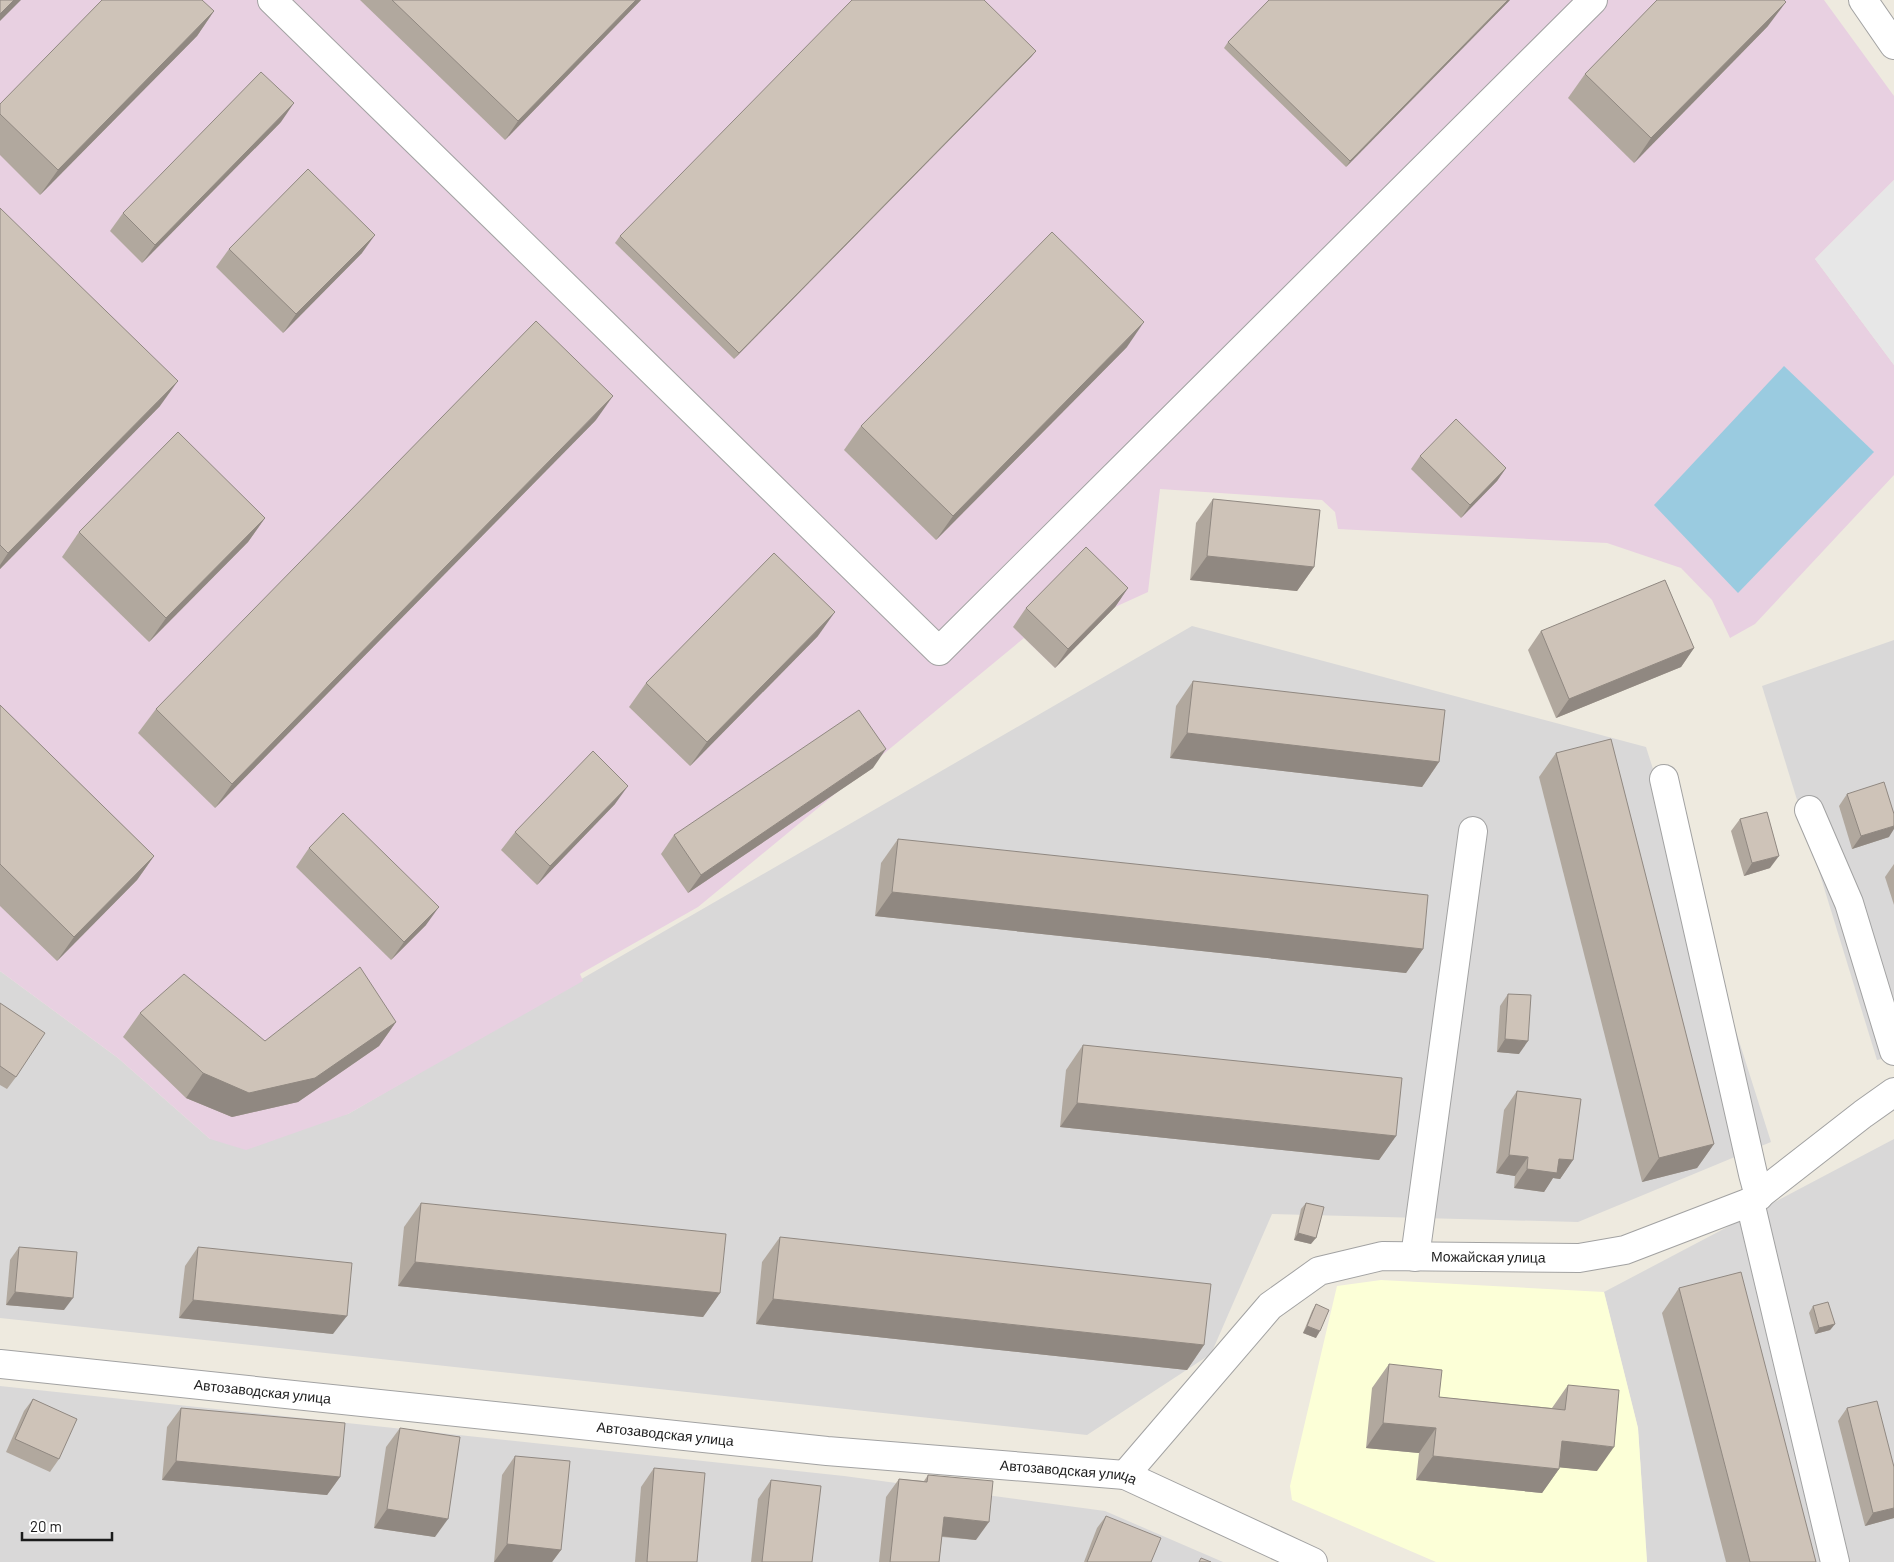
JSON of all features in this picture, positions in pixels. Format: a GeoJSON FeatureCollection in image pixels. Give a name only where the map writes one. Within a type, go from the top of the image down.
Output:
{"type":"FeatureCollection","features":[{"type":"Feature","properties":{"kind":"street"},"geometry":{"type":"LineString","coordinates":[[272,0],[939,652],[1593,0]]}},
{"type":"Feature","properties":{"kind":"street"},"geometry":{"type":"LineString","coordinates":[[1863,0],[1894,45]]}},
{"type":"Feature","properties":{"kind":"street"},"geometry":{"type":"LineString","coordinates":[[1664,779],[1753,1174],[1755,1199],[1835,1562]]}},
{"type":"Feature","properties":{"kind":"street"},"geometry":{"type":"LineString","coordinates":[[1809,810],[1849,903],[1894,1051]]}},
{"type":"Feature","properties":{"kind":"street"},"geometry":{"type":"LineString","coordinates":[[1416,1257],[1473,831]]}},
{"type":"Feature","properties":{"kind":"street","name":"Можайская улица"},"geometry":{"type":"LineString","coordinates":[[1125,1475],[1270,1306],[1319,1271],[1382,1256],[1579,1258],[1624,1250],[1755,1199],[1894,1092]]}},
{"type":"Feature","properties":{"kind":"street","name":"Автозаводская улица"},"geometry":{"type":"LineString","coordinates":[[0,1364],[827,1451],[1125,1475],[1313,1562]]}},
{"type":"Feature","properties":{"kind":"shaded area"},"geometry":{"type":"Polygon","coordinates":[[[0,0],[1824,0],[1894,96],[1894,180],[1815,259],[1894,365],[1894,475],[1755,624],[1730,638],[1712,600],[1681,568],[1607,543],[1338,529],[1335,512],[1322,500],[1160,489],[1148,592],[1115,607],[1055,668],[1024,638],[698,907],[580,974],[583,981],[348,1114],[246,1150],[210,1139],[118,1058],[0,971],[0,0]]]}},
{"type":"Feature","properties":{"kind":"shaded area"},"geometry":{"type":"Polygon","coordinates":[[[1894,180],[1894,365],[1815,259],[1894,180]]]}},
{"type":"Feature","properties":{"kind":"shaded area"},"geometry":{"type":"Polygon","coordinates":[[[1192,626],[1646,747],[1771,1142],[1578,1222],[1272,1214],[1211,1354],[1087,1435],[0,1318],[0,971],[118,1058],[210,1139],[348,1114],[1192,626]]]}},
{"type":"Feature","properties":{"kind":"shaded area"},"geometry":{"type":"Polygon","coordinates":[[[1894,640],[1894,1056],[1877,1060],[1762,686],[1894,640]]]}},
{"type":"Feature","properties":{"kind":"shaded area"},"geometry":{"type":"Polygon","coordinates":[[[1894,1139],[1894,1562],[1647,1562],[1638,1428],[1604,1292],[1894,1139]]]}},
{"type":"Feature","properties":{"kind":"shaded area"},"geometry":{"type":"Polygon","coordinates":[[[1381,1280],[1604,1292],[1638,1428],[1647,1562],[1436,1562],[1292,1500],[1290,1486],[1337,1286],[1381,1280]]]}},
{"type":"Feature","properties":{"kind":"shaded area"},"geometry":{"type":"Polygon","coordinates":[[[0,1386],[844,1476],[1105,1511],[1223,1562],[0,1562],[0,1386]]]}},
{"type":"Feature","properties":{"kind":"water"},"geometry":{"type":"Polygon","coordinates":[[[1784,366],[1874,452],[1738,593],[1654,505],[1784,366]]]}},
{"type":"Feature","properties":{"kind":"building"},"geometry":{"type":"Polygon","coordinates":[[[0,0],[14,0],[0,14],[0,0]]]}},
{"type":"Feature","properties":{"kind":"building"},"geometry":{"type":"Polygon","coordinates":[[[102,0],[202,0],[214,11],[58,170],[0,114],[0,104],[102,0]]]}},
{"type":"Feature","properties":{"kind":"building"},"geometry":{"type":"Polygon","coordinates":[[[392,0],[636,0],[518,121],[392,0]]]}},
{"type":"Feature","properties":{"kind":"building"},"geometry":{"type":"Polygon","coordinates":[[[852,0],[984,0],[1036,51],[739,353],[620,236],[852,0]]]}},
{"type":"Feature","properties":{"kind":"building"},"geometry":{"type":"Polygon","coordinates":[[[1269,0],[1508,0],[1350,161],[1228,42],[1269,0]]]}},
{"type":"Feature","properties":{"kind":"building"},"geometry":{"type":"Polygon","coordinates":[[[1657,0],[1784,0],[1786,2],[1651,138],[1585,74],[1657,0]]]}},
{"type":"Feature","properties":{"kind":"building"},"geometry":{"type":"Polygon","coordinates":[[[261,72],[294,103],[155,245],[123,213],[261,72]]]}},
{"type":"Feature","properties":{"kind":"building"},"geometry":{"type":"Polygon","coordinates":[[[308,169],[375,235],[296,314],[229,249],[308,169]]]}},
{"type":"Feature","properties":{"kind":"building"},"geometry":{"type":"Polygon","coordinates":[[[0,208],[178,381],[8,553],[0,545],[0,208]]]}},
{"type":"Feature","properties":{"kind":"building"},"geometry":{"type":"Polygon","coordinates":[[[1052,232],[1144,322],[953,516],[861,426],[1052,232]]]}},
{"type":"Feature","properties":{"kind":"building"},"geometry":{"type":"Polygon","coordinates":[[[536,321],[613,396],[232,784],[156,709],[536,321]]]}},
{"type":"Feature","properties":{"kind":"building"},"geometry":{"type":"Polygon","coordinates":[[[1456,419],[1506,468],[1470,505],[1420,456],[1456,419]]]}},
{"type":"Feature","properties":{"kind":"building"},"geometry":{"type":"Polygon","coordinates":[[[178,432],[265,518],[166,618],[79,532],[178,432]]]}},
{"type":"Feature","properties":{"kind":"building"},"geometry":{"type":"Polygon","coordinates":[[[1213,499],[1320,510],[1314,567],[1207,556],[1213,499]]]}},
{"type":"Feature","properties":{"kind":"building"},"geometry":{"type":"Polygon","coordinates":[[[1086,547],[1128,588],[1068,649],[1026,608],[1086,547]]]}},
{"type":"Feature","properties":{"kind":"building"},"geometry":{"type":"Polygon","coordinates":[[[774,553],[835,612],[707,742],[646,683],[774,553]]]}},
{"type":"Feature","properties":{"kind":"building"},"geometry":{"type":"Polygon","coordinates":[[[1665,580],[1694,648],[1569,699],[1541,631],[1665,580]]]}},
{"type":"Feature","properties":{"kind":"building"},"geometry":{"type":"Polygon","coordinates":[[[1193,681],[1445,710],[1439,762],[1187,733],[1193,681]]]}},
{"type":"Feature","properties":{"kind":"building"},"geometry":{"type":"Polygon","coordinates":[[[0,705],[154,856],[74,937],[0,864],[0,705]]]}},
{"type":"Feature","properties":{"kind":"building"},"geometry":{"type":"Polygon","coordinates":[[[859,710],[886,749],[701,875],[674,835],[859,710]]]}},
{"type":"Feature","properties":{"kind":"building"},"geometry":{"type":"Polygon","coordinates":[[[1611,739],[1714,1144],[1659,1158],[1556,753],[1611,739]]]}},
{"type":"Feature","properties":{"kind":"building"},"geometry":{"type":"Polygon","coordinates":[[[593,751],[628,786],[550,866],[515,832],[593,751]]]}},
{"type":"Feature","properties":{"kind":"building"},"geometry":{"type":"Polygon","coordinates":[[[1884,782],[1894,814],[1894,826],[1861,836],[1847,794],[1884,782]]]}},
{"type":"Feature","properties":{"kind":"building"},"geometry":{"type":"Polygon","coordinates":[[[1767,812],[1779,856],[1752,863],[1740,819],[1767,812]]]}},
{"type":"Feature","properties":{"kind":"building"},"geometry":{"type":"Polygon","coordinates":[[[343,813],[439,907],[404,942],[309,848],[343,813]]]}},
{"type":"Feature","properties":{"kind":"building"},"geometry":{"type":"Polygon","coordinates":[[[898,839],[1428,895],[1423,949],[892,892],[898,839]]]}},
{"type":"Feature","properties":{"kind":"building"},"geometry":{"type":"Polygon","coordinates":[[[360,967],[396,1022],[315,1078],[249,1093],[203,1073],[140,1013],[184,974],[265,1041],[360,967]]]}},
{"type":"Feature","properties":{"kind":"building"},"geometry":{"type":"Polygon","coordinates":[[[1508,994],[1531,995],[1528,1041],[1505,1039],[1508,994]]]}},
{"type":"Feature","properties":{"kind":"building"},"geometry":{"type":"Polygon","coordinates":[[[0,1003],[45,1033],[16,1077],[0,1066],[0,1003]]]}},
{"type":"Feature","properties":{"kind":"building"},"geometry":{"type":"Polygon","coordinates":[[[1083,1045],[1402,1078],[1396,1136],[1077,1103],[1083,1045]]]}},
{"type":"Feature","properties":{"kind":"building"},"geometry":{"type":"Polygon","coordinates":[[[1517,1091],[1581,1099],[1573,1160],[1559,1159],[1557,1173],[1527,1169],[1528,1157],[1509,1155],[1517,1091]]]}},
{"type":"Feature","properties":{"kind":"building"},"geometry":{"type":"Polygon","coordinates":[[[421,1203],[726,1234],[720,1293],[415,1262],[421,1203]]]}},
{"type":"Feature","properties":{"kind":"building"},"geometry":{"type":"Polygon","coordinates":[[[1306,1203],[1324,1207],[1316,1238],[1298,1233],[1306,1203]]]}},
{"type":"Feature","properties":{"kind":"building"},"geometry":{"type":"Polygon","coordinates":[[[780,1237],[1211,1284],[1204,1345],[773,1299],[780,1237]]]}},
{"type":"Feature","properties":{"kind":"building"},"geometry":{"type":"Polygon","coordinates":[[[19,1247],[77,1252],[73,1298],[15,1292],[19,1247]]]}},
{"type":"Feature","properties":{"kind":"building"},"geometry":{"type":"Polygon","coordinates":[[[198,1247],[352,1263],[347,1316],[193,1300],[198,1247]]]}},
{"type":"Feature","properties":{"kind":"building"},"geometry":{"type":"Polygon","coordinates":[[[1741,1272],[1816,1562],[1750,1562],[1679,1288],[1741,1272]]]}},
{"type":"Feature","properties":{"kind":"building"},"geometry":{"type":"Polygon","coordinates":[[[1828,1302],[1835,1324],[1819,1328],[1813,1306],[1828,1302]]]}},
{"type":"Feature","properties":{"kind":"building"},"geometry":{"type":"Polygon","coordinates":[[[1316,1304],[1329,1310],[1320,1331],[1307,1326],[1316,1304]]]}},
{"type":"Feature","properties":{"kind":"building"},"geometry":{"type":"Polygon","coordinates":[[[1389,1364],[1442,1370],[1439,1397],[1565,1410],[1568,1385],[1619,1390],[1614,1447],[1562,1441],[1559,1469],[1433,1456],[1436,1428],[1383,1423],[1389,1364]]]}},
{"type":"Feature","properties":{"kind":"building"},"geometry":{"type":"Polygon","coordinates":[[[33,1399],[77,1419],[59,1459],[15,1439],[33,1399]]]}},
{"type":"Feature","properties":{"kind":"building"},"geometry":{"type":"Polygon","coordinates":[[[1877,1401],[1894,1467],[1894,1508],[1873,1513],[1847,1408],[1877,1401]]]}},
{"type":"Feature","properties":{"kind":"building"},"geometry":{"type":"Polygon","coordinates":[[[181,1408],[345,1423],[340,1477],[176,1461],[181,1408]]]}},
{"type":"Feature","properties":{"kind":"building"},"geometry":{"type":"Polygon","coordinates":[[[400,1428],[460,1437],[448,1519],[387,1509],[400,1428]]]}},
{"type":"Feature","properties":{"kind":"building"},"geometry":{"type":"Polygon","coordinates":[[[515,1456],[570,1461],[561,1550],[507,1544],[515,1456]]]}},
{"type":"Feature","properties":{"kind":"building"},"geometry":{"type":"Polygon","coordinates":[[[654,1468],[705,1473],[697,1562],[647,1562],[654,1468]]]}},
{"type":"Feature","properties":{"kind":"building"},"geometry":{"type":"Polygon","coordinates":[[[928,1475],[993,1481],[989,1522],[944,1517],[939,1562],[890,1562],[899,1479],[927,1482],[928,1475]]]}},
{"type":"Feature","properties":{"kind":"building"},"geometry":{"type":"Polygon","coordinates":[[[771,1480],[821,1486],[812,1562],[762,1562],[771,1480]]]}},
{"type":"Feature","properties":{"kind":"building"},"geometry":{"type":"Polygon","coordinates":[[[1106,1516],[1161,1538],[1151,1562],[1087,1562],[1106,1516]]]}},
{"type":"Feature","properties":{"kind":"building"},"geometry":{"type":"Polygon","coordinates":[[[1201,1558],[1211,1562],[1199,1562],[1201,1558]]]}}]}
